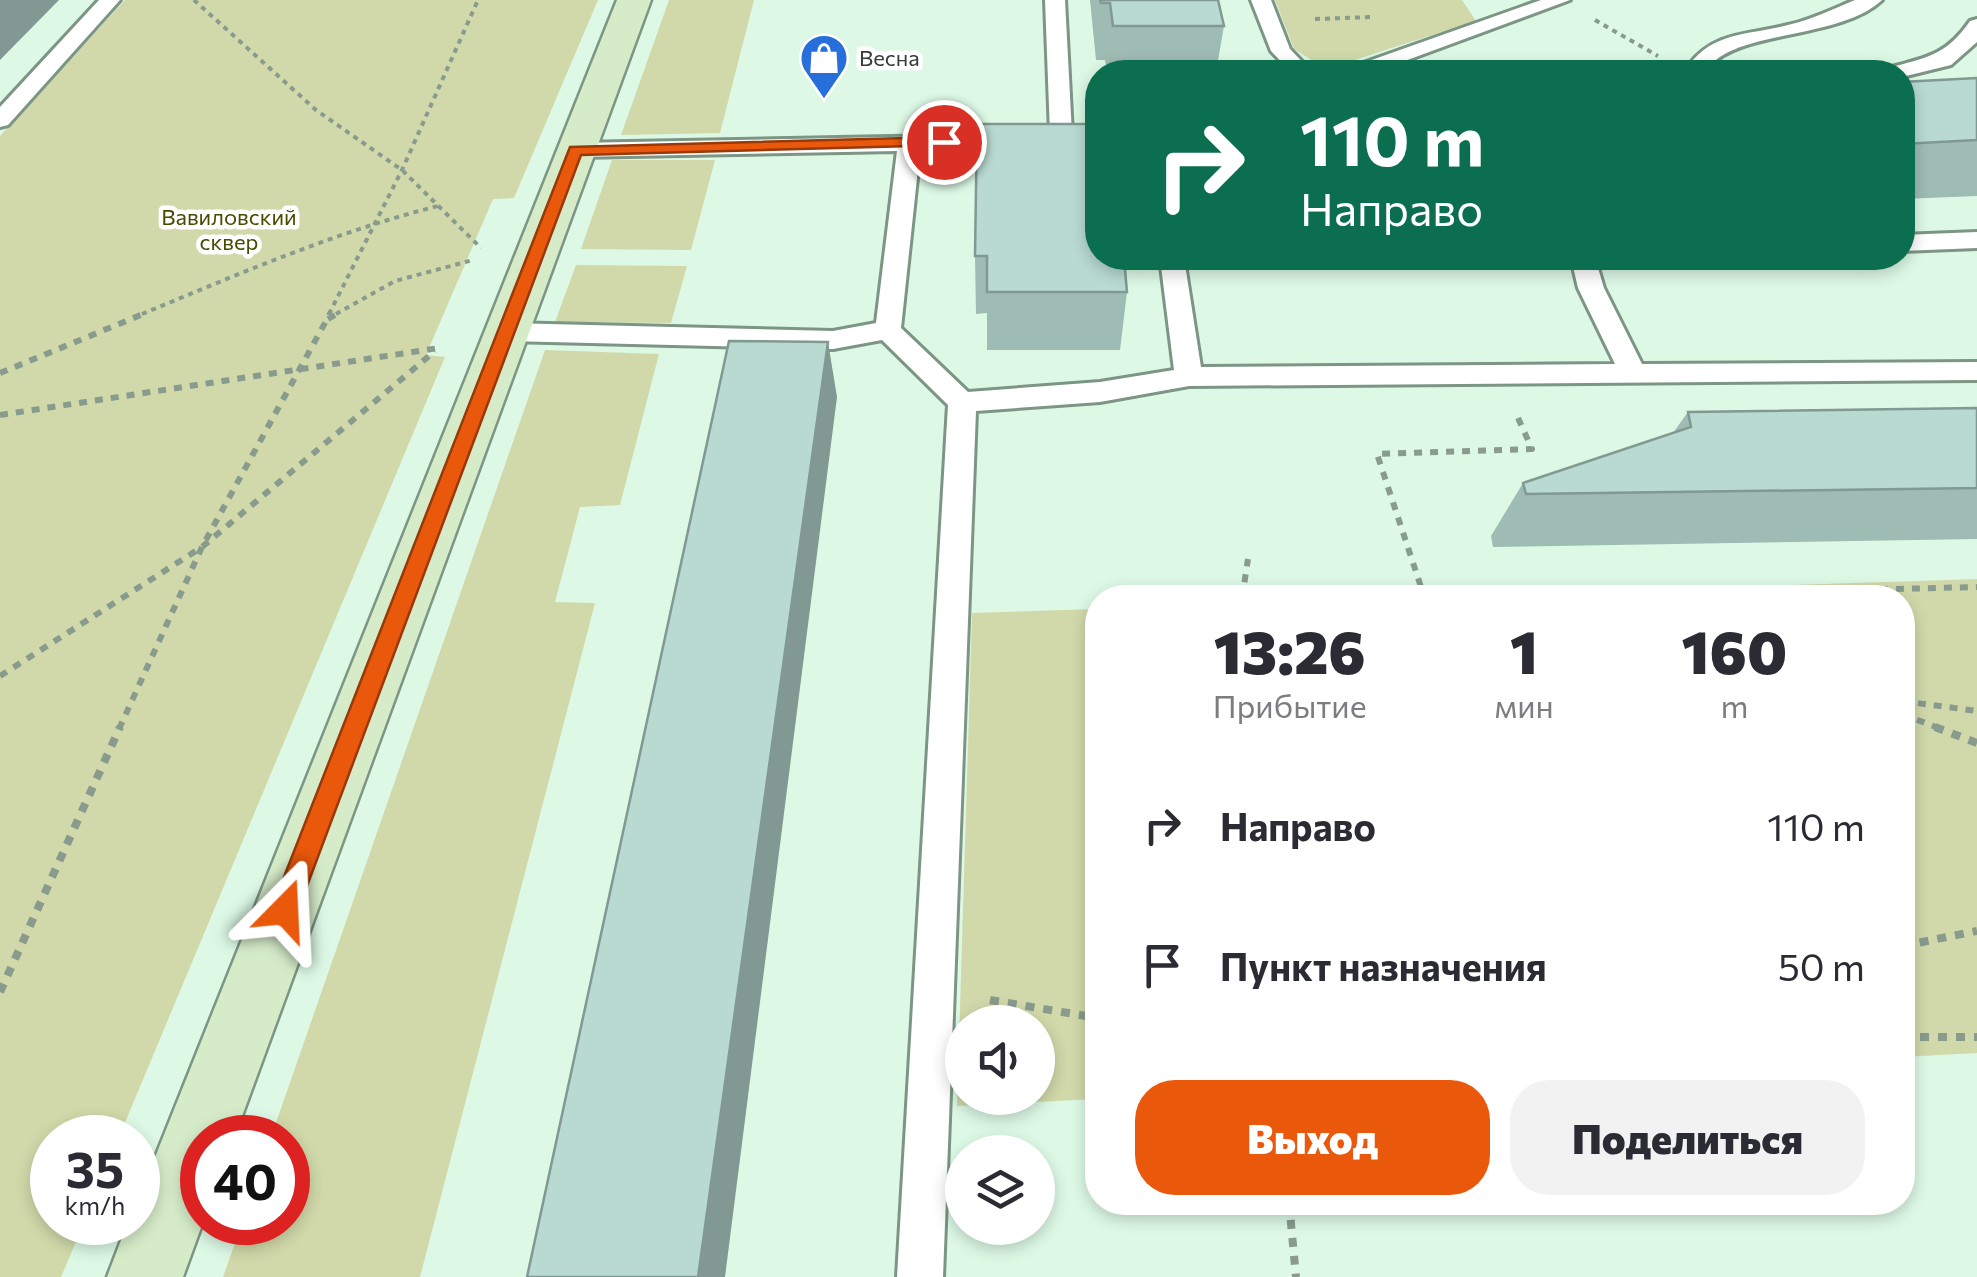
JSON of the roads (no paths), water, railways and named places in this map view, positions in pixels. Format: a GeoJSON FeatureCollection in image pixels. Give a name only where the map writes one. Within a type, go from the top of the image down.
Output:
{"type":"FeatureCollection","features":[{"type":"Feature","properties":{"kind":"street"},"geometry":{"type":"LineString","coordinates":[[145,1277],[634,0]]}},
{"type":"Feature","properties":{"kind":"lane"},"geometry":{"type":"LineString","coordinates":[[0,120],[110,0]]}},
{"type":"Feature","properties":{"kind":"lane"},"geometry":{"type":"LineString","coordinates":[[1055,0],[1061,138]]}},
{"type":"Feature","properties":{"kind":"lane"},"geometry":{"type":"LineString","coordinates":[[1261,0],[1281,51],[1290,60]]}},
{"type":"Feature","properties":{"kind":"lane"},"geometry":{"type":"LineString","coordinates":[[1390,60],[1559,0]]}},
{"type":"Feature","properties":{"kind":"lane"},"geometry":{"type":"LineString","coordinates":[[1704,60],[1707,53],[1725,43],[1796,30],[1872,0]]}},
{"type":"Feature","properties":{"kind":"lane"},"geometry":{"type":"LineString","coordinates":[[1489,4],[1511,17]]}},
{"type":"Feature","properties":{"kind":"lane"},"geometry":{"type":"LineString","coordinates":[[1915,70],[1957,56],[1977,25]]}},
{"type":"Feature","properties":{"kind":"lane"},"geometry":{"type":"LineString","coordinates":[[575,150],[1085,139]]}},
{"type":"Feature","properties":{"kind":"lane"},"geometry":{"type":"LineString","coordinates":[[888,330],[909,143]]}},
{"type":"Feature","properties":{"kind":"lane"},"geometry":{"type":"LineString","coordinates":[[1915,242],[1977,240]]}},
{"type":"Feature","properties":{"kind":"lane"},"geometry":{"type":"LineString","coordinates":[[1174,270],[1188,377]]}},
{"type":"Feature","properties":{"kind":"lane"},"geometry":{"type":"LineString","coordinates":[[1586,270],[1591,288],[1633,373]]}},
{"type":"Feature","properties":{"kind":"lane"},"geometry":{"type":"LineString","coordinates":[[504,332],[832,340],[888,330]]}},
{"type":"Feature","properties":{"kind":"lane"},"geometry":{"type":"LineString","coordinates":[[888,330],[962,402],[1100,392],[1188,377],[1977,371]]}},
{"type":"Feature","properties":{"kind":"lane"},"geometry":{"type":"LineString","coordinates":[[920,1277],[962,402]]}},
{"type":"Feature","properties":{"kind":"place","name":"Весна"},"geometry":{"type":"Point","coordinates":[824,100]}},
{"type":"Feature","properties":{"kind":"park label","name":"Вавиловский сквер"},"geometry":{"type":"Point","coordinates":[229,230]}}]}
